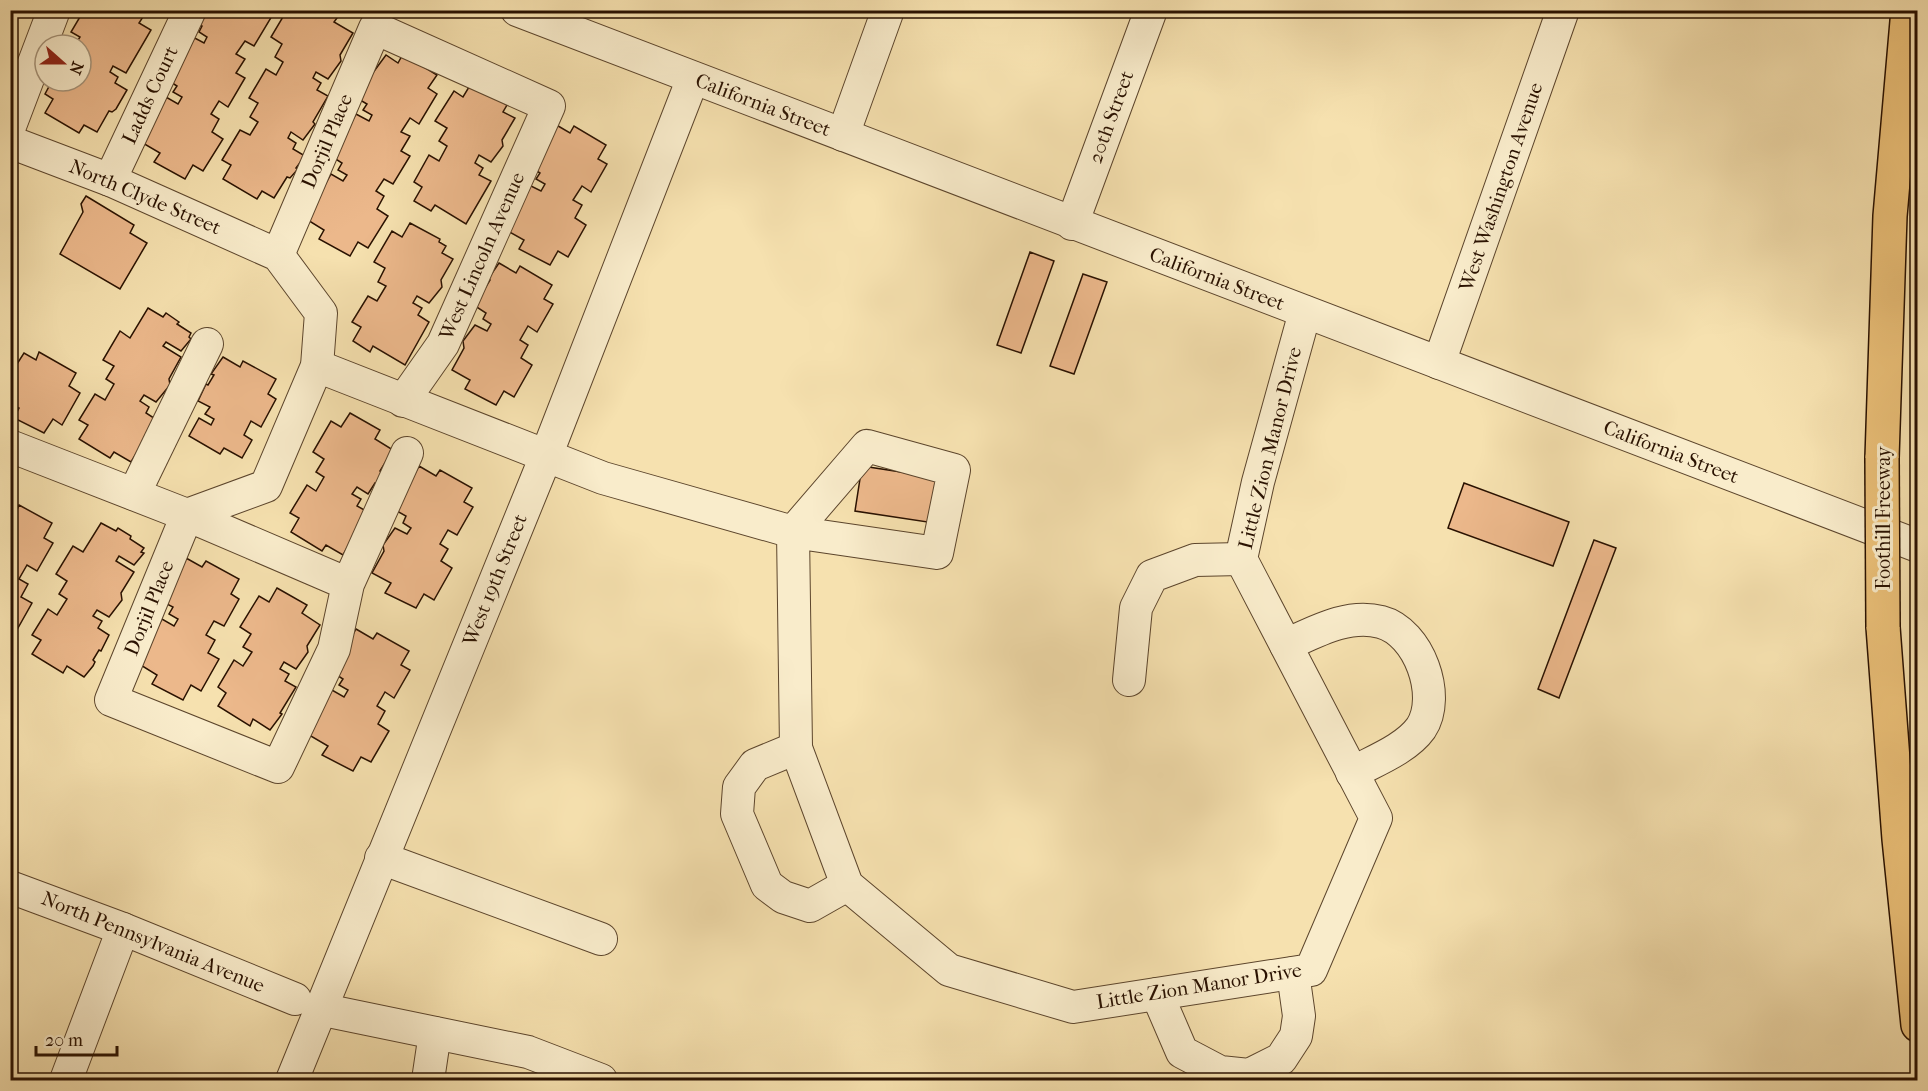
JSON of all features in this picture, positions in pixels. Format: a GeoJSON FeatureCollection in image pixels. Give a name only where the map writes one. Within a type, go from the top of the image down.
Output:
{"type":"FeatureCollection","features":[{"type":"Feature","properties":{"kind":"highway","name":"Foothill Freeway"},"geometry":{"type":"LineString","coordinates":[[1908,10],[1890,216],[1882,458],[1883,627],[1899,839],[1917,1025]]}},
{"type":"Feature","properties":{"kind":"street"},"geometry":{"type":"LineString","coordinates":[[10,126],[54,10]]}},
{"type":"Feature","properties":{"kind":"street","name":"Ladds Court"},"geometry":{"type":"LineString","coordinates":[[110,180],[190,10]]}},
{"type":"Feature","properties":{"kind":"street","name":"California Street"},"geometry":{"type":"LineString","coordinates":[[517,10],[1917,546]]}},
{"type":"Feature","properties":{"kind":"street"},"geometry":{"type":"LineString","coordinates":[[843,135],[888,10]]}},
{"type":"Feature","properties":{"kind":"street","name":"20th Street"},"geometry":{"type":"LineString","coordinates":[[1072,224],[1151,10]]}},
{"type":"Feature","properties":{"kind":"street","name":"West Washington Avenue"},"geometry":{"type":"LineString","coordinates":[[1439,363],[1563,10]]}},
{"type":"Feature","properties":{"kind":"street","name":"Dorjil Place"},"geometry":{"type":"LineString","coordinates":[[278,255],[375,28],[549,106]]}},
{"type":"Feature","properties":{"kind":"street","name":"West 19th Street"},"geometry":{"type":"LineString","coordinates":[[292,1080],[307,1004],[381,858],[546,456],[693,78]]}},
{"type":"Feature","properties":{"kind":"street","name":"West Lincoln Avenue"},"geometry":{"type":"LineString","coordinates":[[403,401],[443,344],[549,106]]}},
{"type":"Feature","properties":{"kind":"street","name":"North Clyde Street"},"geometry":{"type":"LineString","coordinates":[[10,141],[110,180],[278,255]]}},
{"type":"Feature","properties":{"kind":"street"},"geometry":{"type":"LineString","coordinates":[[187,515],[266,486],[317,366],[321,313],[278,255]]}},
{"type":"Feature","properties":{"kind":"street","name":"Little Zion Manor Drive"},"geometry":{"type":"LineString","coordinates":[[793,532],[796,748],[847,885],[949,970],[1073,1006],[1311,970],[1376,818],[1241,559],[1258,482],[1305,312]]}},
{"type":"Feature","properties":{"kind":"street"},"geometry":{"type":"LineString","coordinates":[[134,494],[207,344]]}},
{"type":"Feature","properties":{"kind":"street"},"geometry":{"type":"LineString","coordinates":[[317,366],[603,477],[793,532],[937,553],[954,470],[867,446],[793,532]]}},
{"type":"Feature","properties":{"kind":"street"},"geometry":{"type":"LineString","coordinates":[[10,446],[187,515],[348,584],[407,453]]}},
{"type":"Feature","properties":{"kind":"street","name":"Dorjil Place"},"geometry":{"type":"LineString","coordinates":[[187,515],[111,700],[278,767],[334,649],[348,584]]}},
{"type":"Feature","properties":{"kind":"street"},"geometry":{"type":"LineString","coordinates":[[1129,680],[1136,608],[1152,576],[1195,560],[1241,559]]}},
{"type":"Feature","properties":{"kind":"street"},"geometry":{"type":"LineString","coordinates":[[1286,645],[1333,623],[1357,620],[1382,622],[1405,636],[1428,676],[1430,704],[1421,728],[1401,746],[1352,773]]}},
{"type":"Feature","properties":{"kind":"street"},"geometry":{"type":"LineString","coordinates":[[796,748],[756,765],[739,787],[737,814],[767,885],[783,897],[810,906],[847,885]]}},
{"type":"Feature","properties":{"kind":"street"},"geometry":{"type":"LineString","coordinates":[[381,858],[601,939]]}},
{"type":"Feature","properties":{"kind":"street","name":"North Pennsylvania Avenue"},"geometry":{"type":"LineString","coordinates":[[10,886],[307,1004],[528,1052],[601,1080]]}},
{"type":"Feature","properties":{"kind":"street"},"geometry":{"type":"LineString","coordinates":[[66,1080],[123,929]]}},
{"type":"Feature","properties":{"kind":"street"},"geometry":{"type":"LineString","coordinates":[[1157,994],[1182,1052],[1220,1072],[1249,1075],[1281,1059],[1296,1036],[1299,1016],[1293,973]]}},
{"type":"Feature","properties":{"kind":"street"},"geometry":{"type":"LineString","coordinates":[[428,1080],[435,1033]]}},
{"type":"Feature","properties":{"kind":"building"},"geometry":{"type":"Polygon","coordinates":[[[84,10],[135,10],[143,17],[139,23],[151,30],[126,73],[113,66],[110,72],[118,77],[115,83],[127,90],[116,109],[109,111],[97,132],[84,125],[79,133],[45,113],[53,99],[46,93],[93,93],[93,33],[71,32],[84,10]]]}},
{"type":"Feature","properties":{"kind":"building"},"geometry":{"type":"Polygon","coordinates":[[[197,10],[264,10],[272,16],[254,46],[245,41],[236,54],[245,59],[236,73],[245,78],[228,107],[219,101],[211,114],[219,119],[212,132],[223,139],[203,171],[193,165],[185,179],[154,162],[160,153],[141,142],[166,97],[178,104],[182,97],[173,92],[177,86],[166,79],[191,36],[204,43],[207,37],[199,32],[202,26],[190,20],[197,10]]]}},
{"type":"Feature","properties":{"kind":"building"},"geometry":{"type":"Polygon","coordinates":[[[287,10],[334,10],[340,14],[334,22],[353,33],[340,55],[341,61],[328,79],[316,72],[313,78],[321,83],[317,90],[328,96],[313,122],[315,124],[303,140],[291,132],[288,138],[296,143],[293,149],[305,156],[296,168],[298,169],[290,178],[287,177],[274,198],[262,191],[257,199],[223,179],[231,165],[222,160],[240,130],[250,135],[258,122],[250,117],[258,103],[249,98],[266,69],[276,75],[283,62],[275,57],[282,44],[271,37],[287,10]]]}},
{"type":"Feature","properties":{"kind":"building"},"geometry":{"type":"Polygon","coordinates":[[[403,54],[437,75],[428,88],[437,94],[419,124],[410,118],[401,132],[410,136],[401,151],[410,156],[393,184],[384,179],[376,191],[384,196],[377,209],[388,216],[368,248],[358,242],[350,256],[319,239],[324,230],[306,219],[331,174],[343,181],[347,175],[338,170],[342,163],[331,156],[356,114],[369,121],[372,115],[363,110],[367,104],[355,97],[386,55],[398,63],[403,54]]]}},
{"type":"Feature","properties":{"kind":"building"},"geometry":{"type":"Polygon","coordinates":[[[472,82],[507,105],[503,112],[515,118],[502,140],[503,146],[491,162],[479,155],[475,163],[483,168],[479,175],[491,181],[466,224],[435,205],[431,211],[414,201],[422,187],[414,182],[429,155],[439,161],[447,146],[439,141],[447,128],[435,121],[454,91],[463,97],[472,82]]]}},
{"type":"Feature","properties":{"kind":"building"},"geometry":{"type":"Polygon","coordinates":[[[553,123],[570,133],[574,126],[606,145],[598,159],[607,164],[591,192],[582,186],[573,200],[582,205],[575,218],[586,225],[568,257],[558,251],[550,265],[519,249],[524,240],[506,230],[529,185],[541,191],[545,184],[536,179],[540,173],[529,166],[553,123]]]}},
{"type":"Feature","properties":{"kind":"building"},"geometry":{"type":"Polygon","coordinates":[[[86,196],[134,225],[130,233],[147,243],[120,289],[60,254],[83,212],[81,204],[86,196]]]}},
{"type":"Feature","properties":{"kind":"building"},"geometry":{"type":"Polygon","coordinates":[[[410,223],[440,239],[439,242],[446,246],[442,253],[453,259],[441,280],[442,287],[429,303],[417,296],[413,303],[422,308],[418,315],[429,322],[405,365],[373,346],[370,352],[353,341],[361,327],[352,322],[368,296],[377,301],[386,286],[378,282],[385,268],[374,262],[392,231],[402,237],[410,223]]]}},
{"type":"Feature","properties":{"kind":"building"},"geometry":{"type":"Polygon","coordinates":[[[1030,252],[1054,261],[1021,353],[997,345],[1030,252]]]}},
{"type":"Feature","properties":{"kind":"building"},"geometry":{"type":"Polygon","coordinates":[[[499,263],[516,273],[520,266],[552,285],[544,299],[553,304],[537,332],[528,326],[520,340],[528,345],[521,358],[532,365],[514,397],[504,391],[496,405],[465,389],[470,380],[452,370],[464,348],[463,341],[475,325],[487,331],[491,324],[483,319],[486,313],[475,306],[482,289],[484,290],[490,280],[488,279],[499,263]]]}},
{"type":"Feature","properties":{"kind":"building"},"geometry":{"type":"Polygon","coordinates":[[[1083,274],[1107,282],[1074,374],[1050,366],[1083,274]]]}},
{"type":"Feature","properties":{"kind":"building"},"geometry":{"type":"Polygon","coordinates":[[[148,308],[163,317],[166,313],[179,322],[177,324],[191,333],[189,337],[191,339],[181,351],[166,342],[163,346],[181,357],[169,379],[170,385],[156,402],[144,395],[140,401],[149,407],[146,413],[157,420],[131,462],[114,452],[110,458],[79,439],[88,425],[79,420],[95,394],[105,400],[114,384],[106,379],[114,366],[103,360],[120,331],[130,338],[148,308]]]}},
{"type":"Feature","properties":{"kind":"building"},"geometry":{"type":"Polygon","coordinates":[[[39,352],[76,373],[69,386],[80,393],[62,425],[53,419],[44,433],[14,418],[19,408],[10,404],[11,375],[15,363],[17,364],[24,353],[36,360],[39,352]]]}},
{"type":"Feature","properties":{"kind":"building"},"geometry":{"type":"Polygon","coordinates":[[[223,357],[240,367],[243,361],[276,379],[268,394],[276,399],[261,427],[251,421],[244,435],[252,440],[242,458],[224,448],[220,454],[189,436],[199,418],[211,425],[214,419],[205,414],[210,407],[198,401],[206,384],[208,385],[214,375],[211,374],[223,357]]]}},
{"type":"Feature","properties":{"kind":"building"},"geometry":{"type":"Polygon","coordinates":[[[350,413],[380,430],[375,439],[393,450],[380,471],[382,472],[377,484],[375,483],[368,494],[357,487],[352,494],[361,499],[357,506],[368,512],[343,555],[326,545],[322,551],[291,532],[299,518],[290,513],[307,485],[316,491],[324,477],[316,472],[324,459],[313,452],[331,421],[341,427],[350,413]]]}},
{"type":"Feature","properties":{"kind":"building"},"geometry":{"type":"Polygon","coordinates":[[[419,466],[436,476],[440,470],[472,488],[464,502],[473,507],[457,535],[448,530],[440,544],[448,549],[441,561],[452,568],[434,600],[424,594],[416,608],[385,593],[391,583],[372,573],[384,551],[383,545],[395,528],[407,534],[411,528],[403,523],[406,516],[395,510],[419,466]]]}},
{"type":"Feature","properties":{"kind":"building"},"geometry":{"type":"Polygon","coordinates":[[[862,466],[940,478],[934,523],[855,511],[862,466]]]}},
{"type":"Feature","properties":{"kind":"building"},"geometry":{"type":"Polygon","coordinates":[[[1464,483],[1569,522],[1553,566],[1448,528],[1464,483]]]}},
{"type":"Feature","properties":{"kind":"building"},"geometry":{"type":"Polygon","coordinates":[[[19,505],[52,523],[44,538],[53,543],[37,571],[27,565],[19,579],[28,584],[21,597],[32,603],[14,635],[10,633],[10,509],[16,512],[19,505]]]}},
{"type":"Feature","properties":{"kind":"building"},"geometry":{"type":"Polygon","coordinates":[[[101,523],[116,531],[118,528],[131,536],[130,539],[144,548],[141,552],[144,553],[134,565],[119,556],[116,561],[134,572],[121,593],[122,600],[109,617],[97,610],[93,616],[102,621],[98,628],[109,635],[101,651],[99,650],[93,660],[95,662],[93,666],[84,677],[67,666],[63,673],[32,654],[41,640],[32,635],[48,609],[57,615],[67,599],[59,594],[67,581],[56,574],[73,546],[83,552],[101,523]]]}},
{"type":"Feature","properties":{"kind":"building"},"geometry":{"type":"Polygon","coordinates":[[[1594,540],[1616,548],[1559,698],[1538,689],[1594,540]]]}},
{"type":"Feature","properties":{"kind":"building"},"geometry":{"type":"Polygon","coordinates":[[[186,558],[202,567],[206,561],[239,579],[231,594],[239,599],[224,626],[214,621],[206,635],[215,640],[208,653],[219,659],[201,691],[191,685],[183,700],[152,684],[157,675],[139,664],[162,619],[174,626],[178,619],[169,614],[173,607],[161,601],[186,558]]]}},
{"type":"Feature","properties":{"kind":"building"},"geometry":{"type":"Polygon","coordinates":[[[277,588],[307,605],[302,613],[320,625],[307,646],[308,652],[296,669],[284,662],[280,669],[289,674],[285,681],[296,687],[280,713],[282,714],[270,730],[253,719],[250,726],[218,706],[226,693],[218,687],[234,660],[243,666],[252,652],[243,647],[251,634],[240,627],[259,596],[269,602],[277,588]]]}},
{"type":"Feature","properties":{"kind":"building"},"geometry":{"type":"Polygon","coordinates":[[[356,629],[373,639],[377,633],[409,651],[401,665],[410,670],[394,698],[385,692],[377,706],[385,711],[378,724],[389,731],[371,762],[361,757],[353,771],[322,755],[328,746],[309,735],[332,690],[344,697],[348,690],[339,685],[343,679],[332,672],[356,629]]]}}]}
